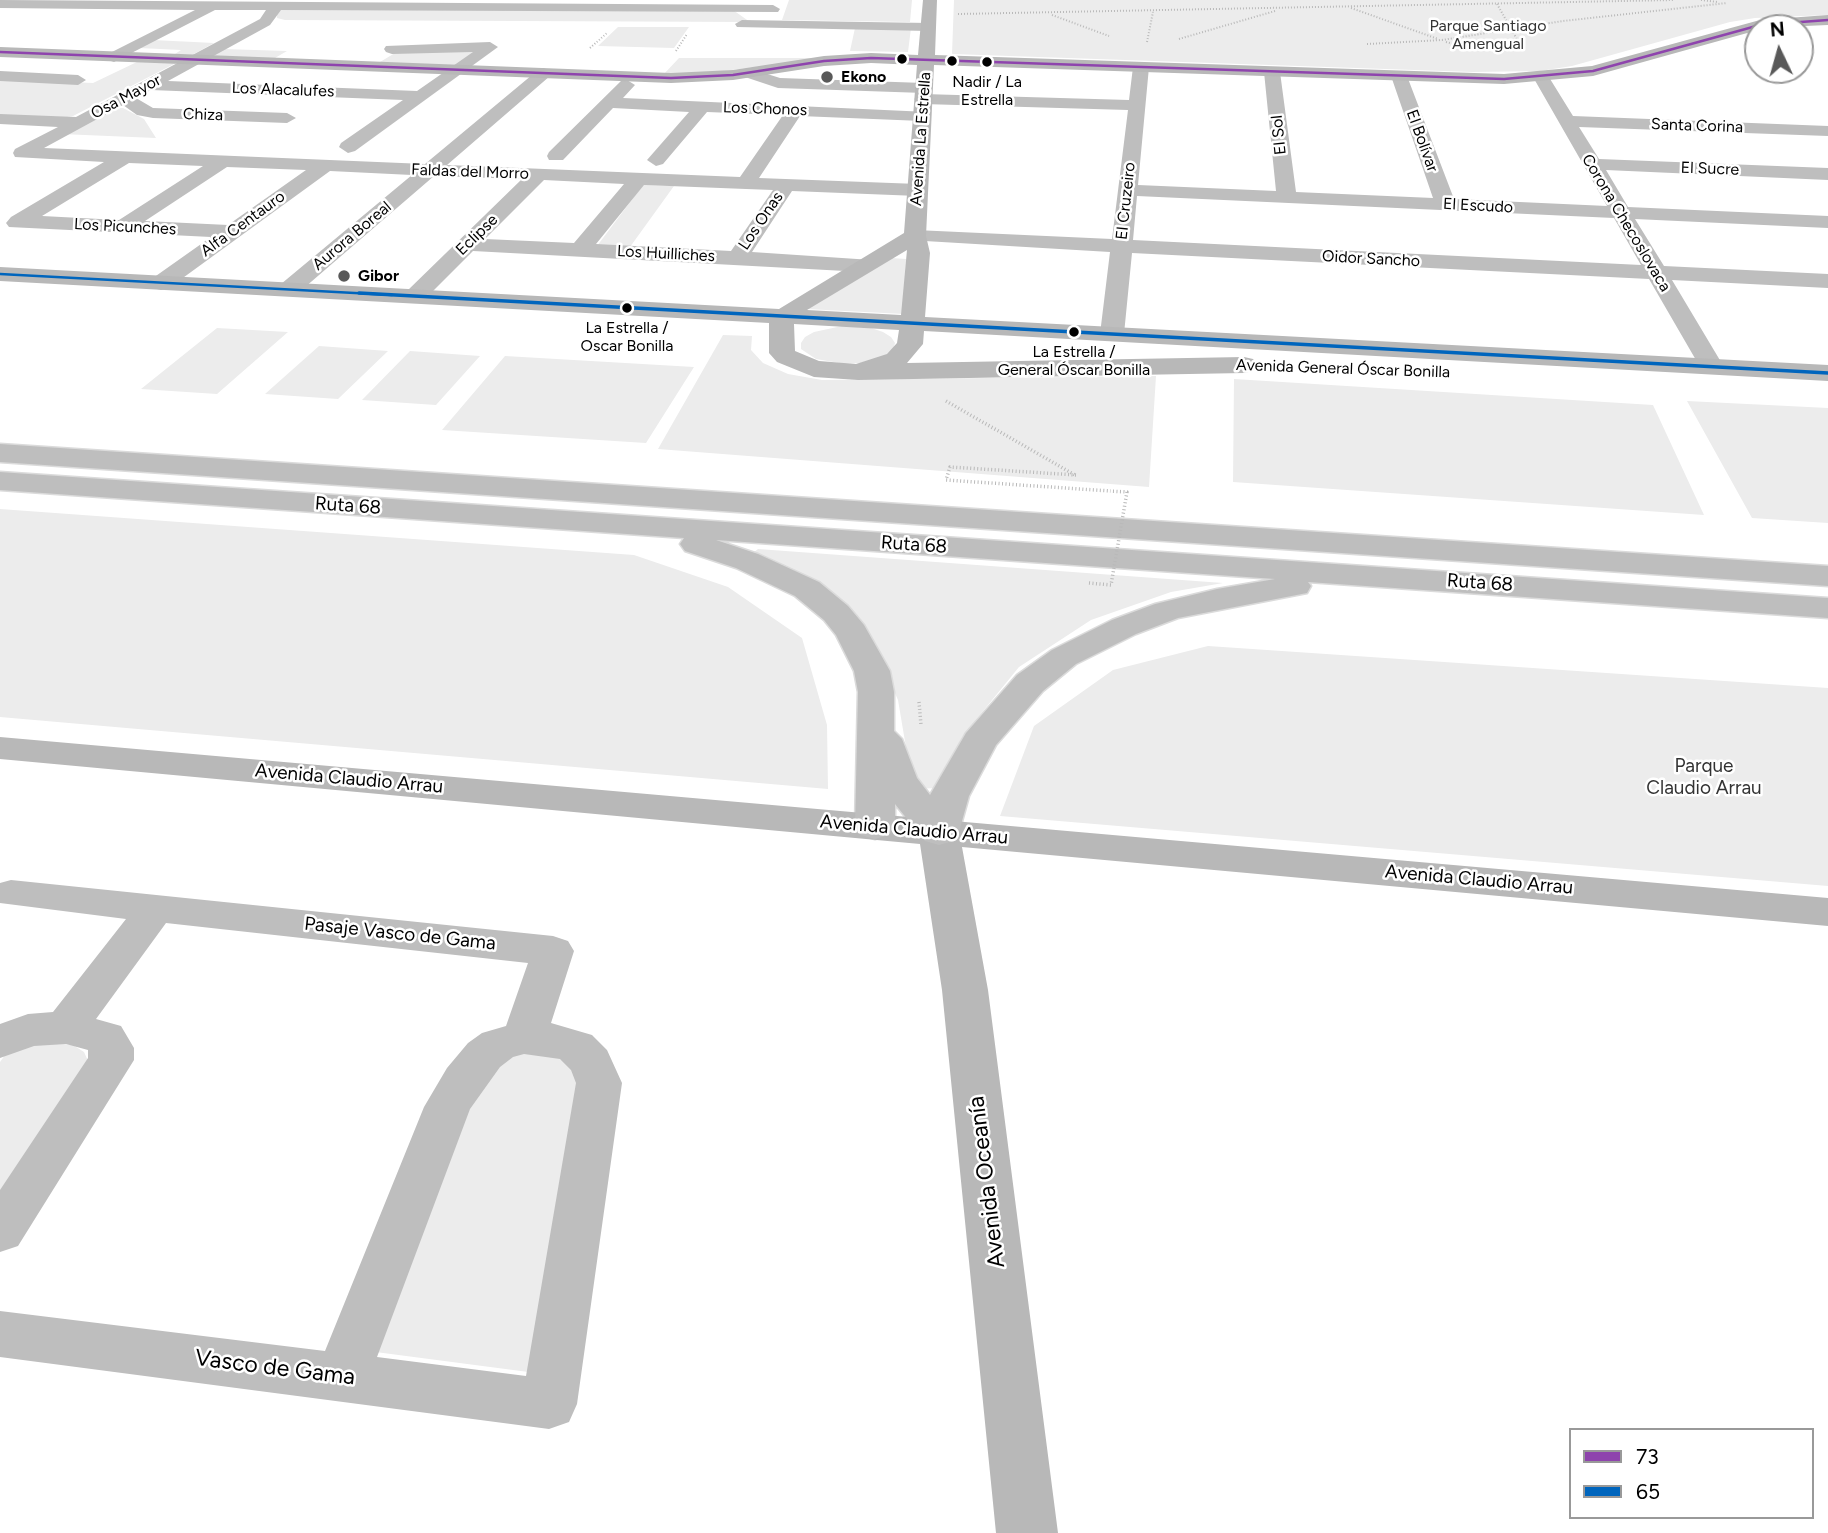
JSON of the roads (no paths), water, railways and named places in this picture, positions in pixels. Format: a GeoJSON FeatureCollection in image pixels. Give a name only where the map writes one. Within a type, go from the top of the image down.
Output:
{"type":"FeatureCollection","features":[{"type":"Feature","properties":{"kind":"highway","name":"Ruta 68"},"geometry":{"type":"LineString","coordinates":[[0,453],[1828,576]]}},
{"type":"Feature","properties":{"kind":"highway","name":"Ruta 68"},"geometry":{"type":"LineString","coordinates":[[0,481],[1828,608]]}},
{"type":"Feature","properties":{"kind":"highway"},"geometry":{"type":"LineString","coordinates":[[623,525],[680,539],[781,575],[822,600],[852,632],[864,652],[876,692],[878,723],[874,826]]}},
{"type":"Feature","properties":{"kind":"highway"},"geometry":{"type":"LineString","coordinates":[[939,832],[949,796],[979,741],[1030,683],[1082,647],[1147,618],[1217,599],[1291,586],[1395,578]]}},
{"type":"Feature","properties":{"kind":"highway"},"geometry":{"type":"LineString","coordinates":[[878,723],[898,778],[915,805],[939,832]]}},
{"type":"Feature","properties":{"kind":"main road","name":"Avenida La Estrella"},"geometry":{"type":"LineString","coordinates":[[783,323],[782,353],[796,363],[825,371],[858,372],[879,367],[902,356],[910,344],[919,253],[915,236],[929,14]]}},
{"type":"Feature","properties":{"kind":"main road"},"geometry":{"type":"LineString","coordinates":[[0,52],[694,78],[850,58],[1399,76],[1541,77],[1593,71],[1760,25],[1828,20]]}},
{"type":"Feature","properties":{"kind":"main road"},"geometry":{"type":"LineString","coordinates":[[783,323],[799,303],[915,236]]}},
{"type":"Feature","properties":{"kind":"main road","name":"Avenida General Óscar Bonilla"},"geometry":{"type":"LineString","coordinates":[[0,274],[415,296],[783,323]]}},
{"type":"Feature","properties":{"kind":"main road","name":"Avenida General Óscar Bonilla"},"geometry":{"type":"LineString","coordinates":[[0,286],[783,323],[914,323],[1828,373]]}},
{"type":"Feature","properties":{"kind":"main road","name":"Avenida General Óscar Bonilla"},"geometry":{"type":"LineString","coordinates":[[858,372],[1307,366],[1828,394]]}},
{"type":"Feature","properties":{"kind":"main road","name":"Avenida Claudio Arrau"},"geometry":{"type":"LineString","coordinates":[[0,748],[1828,912]]}},
{"type":"Feature","properties":{"kind":"main road","name":"Avenida Oceanía"},"geometry":{"type":"LineString","coordinates":[[939,832],[965,990],[1027,1533]]}},
{"type":"Feature","properties":{"kind":"street","name":"Osa Mayor"},"geometry":{"type":"LineString","coordinates":[[17,156],[265,22],[274,13],[273,3]]}},
{"type":"Feature","properties":{"kind":"street"},"geometry":{"type":"LineString","coordinates":[[0,4],[774,4],[767,24]]}},
{"type":"Feature","properties":{"kind":"street"},"geometry":{"type":"LineString","coordinates":[[114,57],[213,6]]}},
{"type":"Feature","properties":{"kind":"street"},"geometry":{"type":"LineString","coordinates":[[730,24],[929,14]]}},
{"type":"Feature","properties":{"kind":"street"},"geometry":{"type":"LineString","coordinates":[[265,22],[290,22]]}},
{"type":"Feature","properties":{"kind":"street"},"geometry":{"type":"LineString","coordinates":[[435,23],[578,23]]}},
{"type":"Feature","properties":{"kind":"street"},"geometry":{"type":"LineString","coordinates":[[392,49],[490,47]]}},
{"type":"Feature","properties":{"kind":"street"},"geometry":{"type":"LineString","coordinates":[[348,148],[454,70],[490,47]]}},
{"type":"Feature","properties":{"kind":"street","name":"El Cruzeiro"},"geometry":{"type":"LineString","coordinates":[[1112,334],[1141,67]]}},
{"type":"Feature","properties":{"kind":"street","name":"El Sol"},"geometry":{"type":"LineString","coordinates":[[1272,72],[1287,198]]}},
{"type":"Feature","properties":{"kind":"street","name":"Aurora Boreal"},"geometry":{"type":"LineString","coordinates":[[289,289],[427,160],[451,152],[544,73]]}},
{"type":"Feature","properties":{"kind":"street"},"geometry":{"type":"LineString","coordinates":[[748,73],[778,83],[923,101],[1137,105]]}},
{"type":"Feature","properties":{"kind":"street"},"geometry":{"type":"LineString","coordinates":[[0,76],[78,80]]}},
{"type":"Feature","properties":{"kind":"street","name":"El Bolívar"},"geometry":{"type":"LineString","coordinates":[[1399,76],[1446,205]]}},
{"type":"Feature","properties":{"kind":"street","name":"Eclipse"},"geometry":{"type":"LineString","coordinates":[[415,296],[546,162],[636,77]]}},
{"type":"Feature","properties":{"kind":"street","name":"Corona Checoslovaca"},"geometry":{"type":"LineString","coordinates":[[1541,77],[1712,367]]}},
{"type":"Feature","properties":{"kind":"street","name":"Los Alacalufes"},"geometry":{"type":"LineString","coordinates":[[148,85],[418,96]]}},
{"type":"Feature","properties":{"kind":"street"},"geometry":{"type":"LineString","coordinates":[[259,137],[327,92]]}},
{"type":"Feature","properties":{"kind":"street","name":"Chiza"},"geometry":{"type":"LineString","coordinates":[[124,98],[143,111],[153,113],[288,118]]}},
{"type":"Feature","properties":{"kind":"street","name":"Los Chonos"},"geometry":{"type":"LineString","coordinates":[[609,103],[796,110],[923,101]]}},
{"type":"Feature","properties":{"kind":"street"},"geometry":{"type":"LineString","coordinates":[[656,160],[702,107]]}},
{"type":"Feature","properties":{"kind":"street","name":"Los Onas"},"geometry":{"type":"LineString","coordinates":[[746,183],[796,110]]}},
{"type":"Feature","properties":{"kind":"street"},"geometry":{"type":"LineString","coordinates":[[0,119],[79,122]]}},
{"type":"Feature","properties":{"kind":"street","name":"Santa Corina"},"geometry":{"type":"LineString","coordinates":[[1566,121],[1828,131]]}},
{"type":"Feature","properties":{"kind":"street"},"geometry":{"type":"LineString","coordinates":[[55,135],[97,137]]}},
{"type":"Feature","properties":{"kind":"street","name":"Faldas del Morro"},"geometry":{"type":"LineString","coordinates":[[324,156],[348,148],[373,149]]}},
{"type":"Feature","properties":{"kind":"street","name":"Faldas del Morro"},"geometry":{"type":"LineString","coordinates":[[451,152],[477,153]]}},
{"type":"Feature","properties":{"kind":"street","name":"Faldas del Morro"},"geometry":{"type":"LineString","coordinates":[[17,156],[224,161],[324,156],[546,162],[587,158],[759,165]]}},
{"type":"Feature","properties":{"kind":"street","name":"Alfa Centauro"},"geometry":{"type":"LineString","coordinates":[[162,283],[232,232],[324,156]]}},
{"type":"Feature","properties":{"kind":"street"},"geometry":{"type":"LineString","coordinates":[[9,227],[126,157]]}},
{"type":"Feature","properties":{"kind":"street"},"geometry":{"type":"LineString","coordinates":[[122,227],[224,161]]}},
{"type":"Feature","properties":{"kind":"street","name":"Faldas del Morro"},"geometry":{"type":"LineString","coordinates":[[546,162],[638,179],[918,190]]}},
{"type":"Feature","properties":{"kind":"street","name":"El Sucre"},"geometry":{"type":"LineString","coordinates":[[1591,164],[1828,174]]}},
{"type":"Feature","properties":{"kind":"street"},"geometry":{"type":"LineString","coordinates":[[580,250],[638,179]]}},
{"type":"Feature","properties":{"kind":"street","name":"Los Onas"},"geometry":{"type":"LineString","coordinates":[[737,258],[786,185]]}},
{"type":"Feature","properties":{"kind":"street","name":"El Escudo"},"geometry":{"type":"LineString","coordinates":[[1128,190],[1828,222]]}},
{"type":"Feature","properties":{"kind":"street","name":"Los Picunches"},"geometry":{"type":"LineString","coordinates":[[9,227],[122,227],[232,232]]}},
{"type":"Feature","properties":{"kind":"street","name":"Oidor Sancho"},"geometry":{"type":"LineString","coordinates":[[915,236],[1828,281]]}},
{"type":"Feature","properties":{"kind":"street","name":"Los Huilliches"},"geometry":{"type":"LineString","coordinates":[[468,244],[864,265]]}},
{"type":"Feature","properties":{"kind":"street","name":"Pasaje Vasco de Gama"},"geometry":{"type":"LineString","coordinates":[[11,893],[553,951],[524,1038]]}},
{"type":"Feature","properties":{"kind":"street"},"geometry":{"type":"LineString","coordinates":[[66,1028],[156,908]]}},
{"type":"Feature","properties":{"kind":"street"},"geometry":{"type":"LineString","coordinates":[[0,1042],[28,1030],[66,1028],[105,1038],[111,1048],[111,1060],[0,1231]]}},
{"type":"Feature","properties":{"kind":"street"},"geometry":{"type":"LineString","coordinates":[[342,1377],[447,1107],[463,1080],[484,1055],[498,1045],[524,1038]]}},
{"type":"Feature","properties":{"kind":"street","name":"Vasco de Gama"},"geometry":{"type":"LineString","coordinates":[[0,1334],[549,1404],[599,1083],[591,1062],[576,1047],[557,1040],[524,1038]]}},
{"type":"Feature","properties":{"kind":"place","name":"Nadir / La Estrella"},"geometry":{"type":"Point","coordinates":[987,62]}},
{"type":"Feature","properties":{"kind":"place","name":"Ekono"},"geometry":{"type":"Point","coordinates":[827,77]}},
{"type":"Feature","properties":{"kind":"place","name":"Gibor"},"geometry":{"type":"Point","coordinates":[344,276]}},
{"type":"Feature","properties":{"kind":"place","name":"La Estrella / Oscar Bonilla"},"geometry":{"type":"Point","coordinates":[627,308]}},
{"type":"Feature","properties":{"kind":"place","name":"La Estrella / General Óscar Bonilla"},"geometry":{"type":"Point","coordinates":[1074,332]}},
{"type":"Feature","properties":{"kind":"park label","name":"Parque Santiago Amengual"},"geometry":{"type":"Point","coordinates":[1488,35]}},
{"type":"Feature","properties":{"kind":"park label","name":"Parque Claudio Arrau"},"geometry":{"type":"Point","coordinates":[1704,777]}}]}
